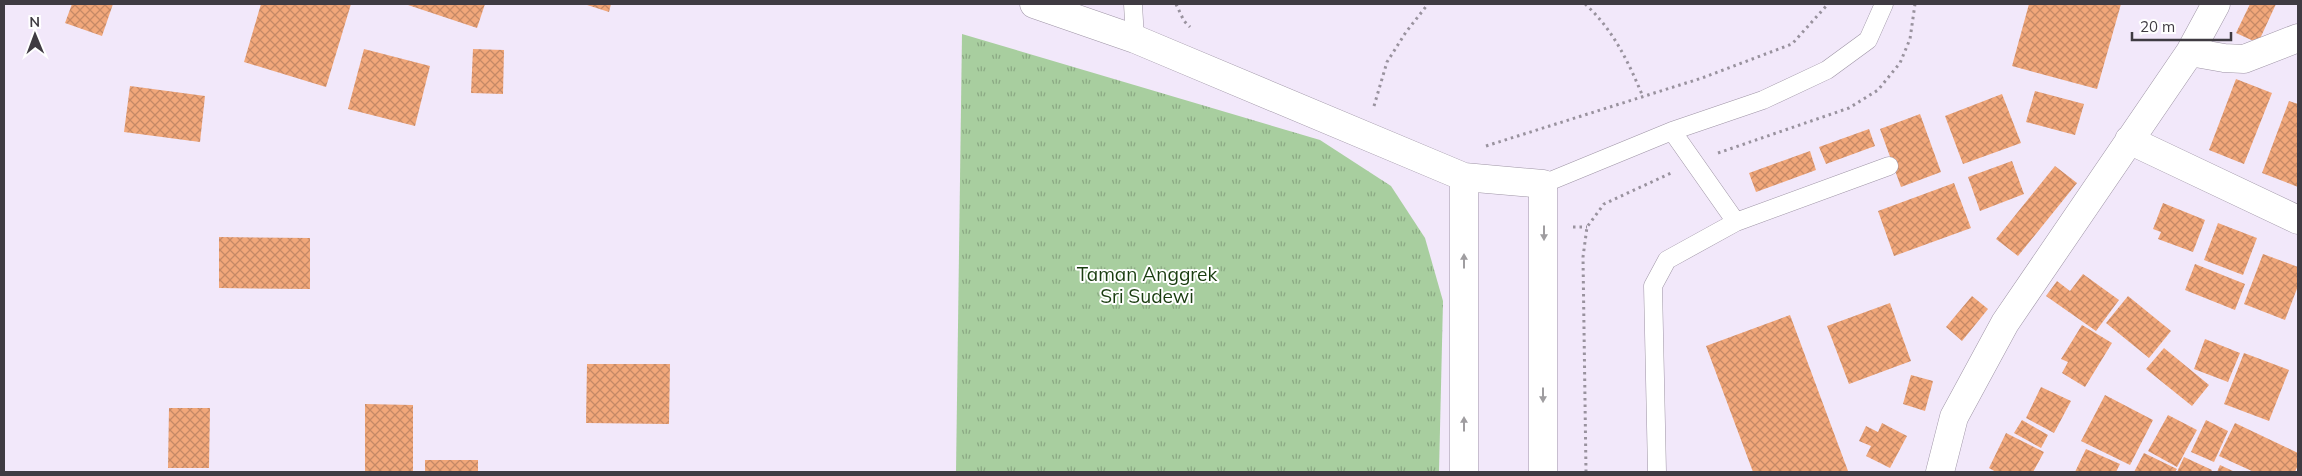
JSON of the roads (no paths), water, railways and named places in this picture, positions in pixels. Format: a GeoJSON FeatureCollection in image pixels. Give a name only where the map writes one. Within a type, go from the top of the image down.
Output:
{"type":"FeatureCollection","features":[{"type":"Feature","properties":{"kind":"main road"},"geometry":{"type":"LineString","coordinates":[[1034,4],[1135,39],[1464,177],[1543,184],[1543,472]]}},
{"type":"Feature","properties":{"kind":"main road"},"geometry":{"type":"LineString","coordinates":[[1940,472],[1954,417],[2005,323],[2190,52],[2216,4]]}},
{"type":"Feature","properties":{"kind":"main road"},"geometry":{"type":"LineString","coordinates":[[2190,52],[2224,58],[2244,59],[2298,38]]}},
{"type":"Feature","properties":{"kind":"main road"},"geometry":{"type":"LineString","coordinates":[[2129,140],[2298,220]]}},
{"type":"Feature","properties":{"kind":"main road"},"geometry":{"type":"LineString","coordinates":[[1464,177],[1464,472]]}},
{"type":"Feature","properties":{"kind":"lane"},"geometry":{"type":"LineString","coordinates":[[1133,4],[1135,39]]}},
{"type":"Feature","properties":{"kind":"lane"},"geometry":{"type":"LineString","coordinates":[[1543,184],[1672,131],[1763,100],[1827,70],[1868,40],[1884,4]]}},
{"type":"Feature","properties":{"kind":"lane"},"geometry":{"type":"LineString","coordinates":[[1672,131],[1736,222]]}},
{"type":"Feature","properties":{"kind":"lane"},"geometry":{"type":"LineString","coordinates":[[1657,472],[1653,286],[1667,260],[1736,222],[1889,166]]}},
{"type":"Feature","properties":{"kind":"park label","name":"Taman Anggrek Sri Sudewi"},"geometry":{"type":"Point","coordinates":[1147,285]}}]}
